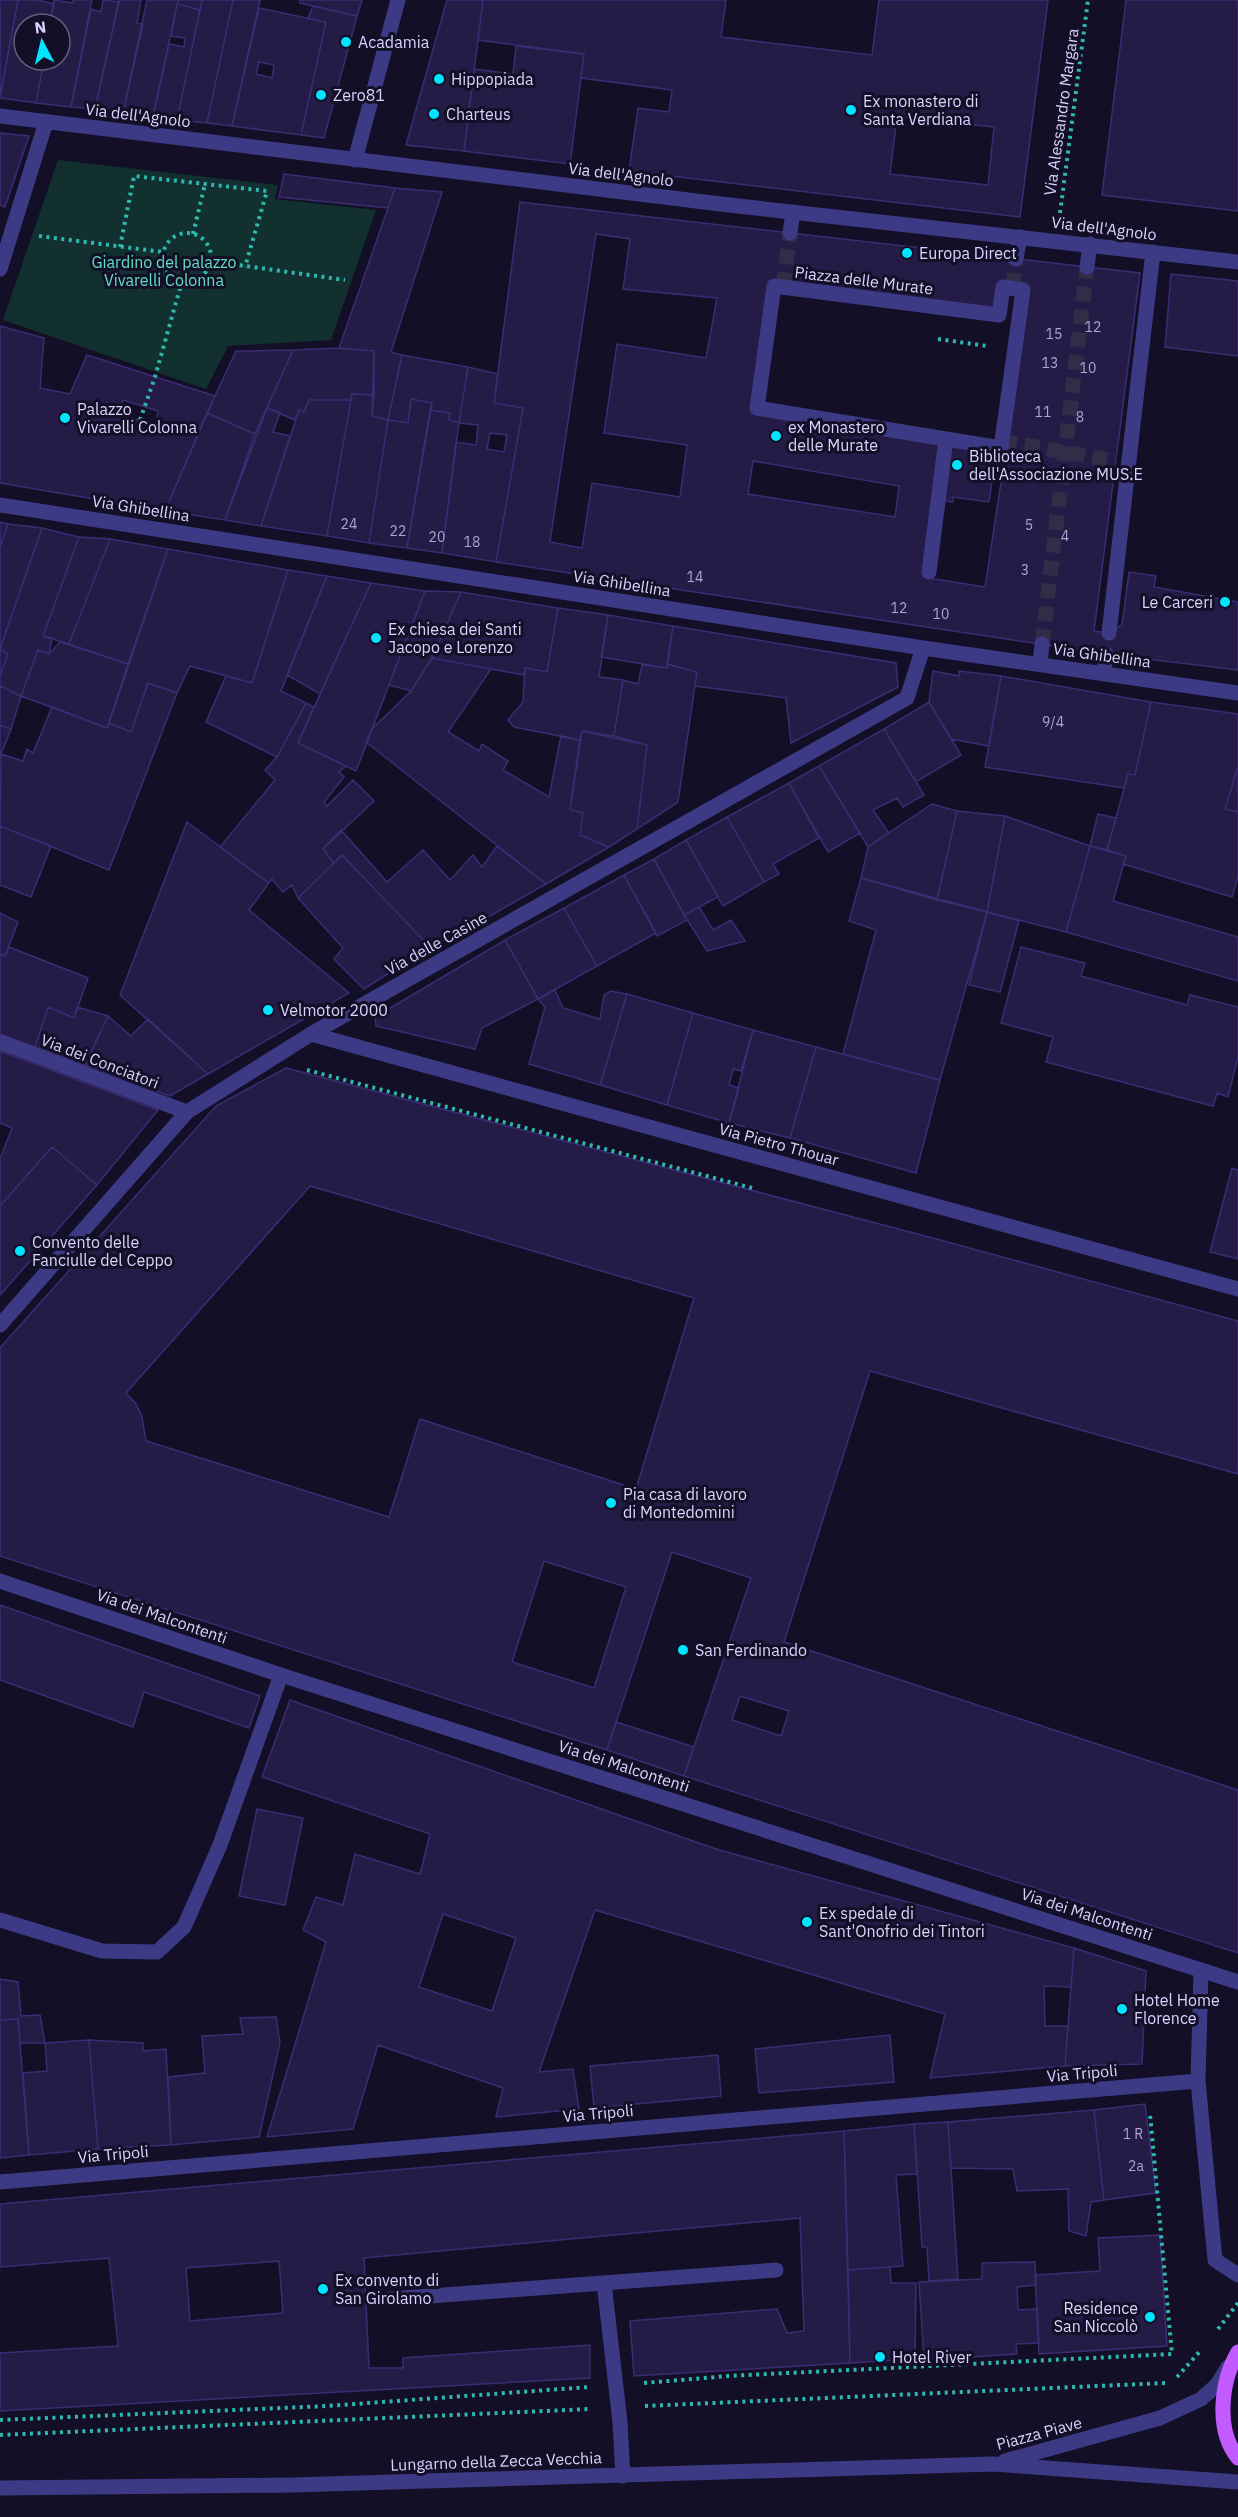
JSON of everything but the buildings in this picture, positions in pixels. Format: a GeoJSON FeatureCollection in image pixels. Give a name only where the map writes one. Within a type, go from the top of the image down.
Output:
{"type":"FeatureCollection","features":[{"type":"Feature","properties":{"kind":"main road","name":"Piazza Piave"},"geometry":{"type":"LineString","coordinates":[[1236,2354],[1228,2378],[1223,2417],[1228,2438],[1238,2458]]}},
{"type":"Feature","properties":{"kind":"street"},"geometry":{"type":"LineString","coordinates":[[355,160],[398,0]]}},
{"type":"Feature","properties":{"kind":"street","name":"Via dell'Agnolo"},"geometry":{"type":"LineString","coordinates":[[0,116],[793,212],[1238,262]]}},
{"type":"Feature","properties":{"kind":"street"},"geometry":{"type":"LineString","coordinates":[[0,269],[46,122]]}},
{"type":"Feature","properties":{"kind":"street"},"geometry":{"type":"LineString","coordinates":[[790,233],[793,212]]}},
{"type":"Feature","properties":{"kind":"street"},"geometry":{"type":"LineString","coordinates":[[1016,259],[1020,237]]}},
{"type":"Feature","properties":{"kind":"street"},"geometry":{"type":"LineString","coordinates":[[1087,267],[1090,244]]}},
{"type":"Feature","properties":{"kind":"street"},"geometry":{"type":"LineString","coordinates":[[1109,633],[1122,461],[1153,252]]}},
{"type":"Feature","properties":{"kind":"street","name":"Piazza delle Murate"},"geometry":{"type":"LineString","coordinates":[[774,286],[999,315],[1003,287],[1023,290],[1001,448],[946,439],[757,408],[774,286]]}},
{"type":"Feature","properties":{"kind":"street"},"geometry":{"type":"LineString","coordinates":[[929,572],[946,439]]}},
{"type":"Feature","properties":{"kind":"street","name":"Via Ghibellina"},"geometry":{"type":"LineString","coordinates":[[0,505],[923,648],[1238,693]]}},
{"type":"Feature","properties":{"kind":"street"},"geometry":{"type":"LineString","coordinates":[[1040,664],[1042,644]]}},
{"type":"Feature","properties":{"kind":"street","name":"Via delle Casine"},"geometry":{"type":"LineString","coordinates":[[0,1324],[187,1112],[311,1035],[907,698],[923,648]]}},
{"type":"Feature","properties":{"kind":"street"},"geometry":{"type":"LineString","coordinates":[[1104,674],[1106,654]]}},
{"type":"Feature","properties":{"kind":"street","name":"Via Pietro Thouar"},"geometry":{"type":"LineString","coordinates":[[311,1035],[1238,1289]]}},
{"type":"Feature","properties":{"kind":"street","name":"Via dei Conciatori"},"geometry":{"type":"LineString","coordinates":[[0,1042],[187,1112]]}},
{"type":"Feature","properties":{"kind":"street","name":"Via dei Malcontenti"},"geometry":{"type":"LineString","coordinates":[[0,1581],[281,1675],[1238,1982]]}},
{"type":"Feature","properties":{"kind":"street"},"geometry":{"type":"LineString","coordinates":[[0,1920],[102,1951],[156,1952],[184,1927],[220,1845],[281,1675]]}},
{"type":"Feature","properties":{"kind":"street"},"geometry":{"type":"LineString","coordinates":[[1201,1970],[1198,2081],[1215,2260],[1238,2275]]}},
{"type":"Feature","properties":{"kind":"street","name":"Via Tripoli"},"geometry":{"type":"LineString","coordinates":[[0,2182],[1198,2081]]}},
{"type":"Feature","properties":{"kind":"street"},"geometry":{"type":"LineString","coordinates":[[390,2299],[777,2270]]}},
{"type":"Feature","properties":{"kind":"street"},"geometry":{"type":"LineString","coordinates":[[603,2283],[620,2422],[623,2476]]}},
{"type":"Feature","properties":{"kind":"street","name":"Piazza Piave"},"geometry":{"type":"LineString","coordinates":[[993,2464],[1160,2418],[1201,2399],[1217,2385],[1236,2354]]}},
{"type":"Feature","properties":{"kind":"street","name":"Lungarno della Zecca Vecchia"},"geometry":{"type":"LineString","coordinates":[[0,2488],[292,2485],[993,2464]]}},
{"type":"Feature","properties":{"kind":"street","name":"Piazza Piave"},"geometry":{"type":"LineString","coordinates":[[993,2464],[1238,2482]]}},
{"type":"Feature","properties":{"kind":"path","name":"Via Alessandro Margara"},"geometry":{"type":"LineString","coordinates":[[1059,220],[1088,0]]}},
{"type":"Feature","properties":{"kind":"path"},"geometry":{"type":"LineString","coordinates":[[120,247],[134,176],[267,191],[245,267]]}},
{"type":"Feature","properties":{"kind":"path"},"geometry":{"type":"LineString","coordinates":[[193,234],[205,184]]}},
{"type":"Feature","properties":{"kind":"path"},"geometry":{"type":"LineString","coordinates":[[186,232],[193,234],[205,241],[211,255],[210,261],[203,274],[189,281],[182,280],[169,273],[165,267],[163,252],[174,236],[186,232]]}},
{"type":"Feature","properties":{"kind":"path"},"geometry":{"type":"LineString","coordinates":[[34,236],[163,252]]}},
{"type":"Feature","properties":{"kind":"path"},"geometry":{"type":"LineString","coordinates":[[210,261],[345,280]]}},
{"type":"Feature","properties":{"kind":"path"},"geometry":{"type":"LineString","coordinates":[[140,420],[155,377],[182,280]]}},
{"type":"Feature","properties":{"kind":"path"},"geometry":{"type":"LineString","coordinates":[[296,1067],[756,1189]]}},
{"type":"Feature","properties":{"kind":"path"},"geometry":{"type":"LineString","coordinates":[[1150,2111],[1172,2354]]}},
{"type":"Feature","properties":{"kind":"path"},"geometry":{"type":"LineString","coordinates":[[1212,2337],[1238,2303]]}},
{"type":"Feature","properties":{"kind":"green space","name":"Giardino del palazzo Vivarelli Colonna"},"geometry":{"type":"Polygon","coordinates":[[[58,160],[278,185],[275,199],[376,210],[331,340],[228,346],[206,389],[3,320],[58,160]]]}},
{"type":"Feature","properties":{"kind":"tunnel"},"geometry":{"type":"LineString","coordinates":[[783,287],[790,233]]}},
{"type":"Feature","properties":{"kind":"tunnel"},"geometry":{"type":"LineString","coordinates":[[1013,288],[1016,259]]}},
{"type":"Feature","properties":{"kind":"tunnel"},"geometry":{"type":"LineString","coordinates":[[1042,644],[1087,267]]}},
{"type":"Feature","properties":{"kind":"tunnel"},"geometry":{"type":"LineString","coordinates":[[1002,441],[1116,461]]}},
{"type":"Feature","properties":{"kind":"place","name":"Acadamia"},"geometry":{"type":"Point","coordinates":[346,42]}},
{"type":"Feature","properties":{"kind":"place","name":"Hippopiada"},"geometry":{"type":"Point","coordinates":[439,79]}},
{"type":"Feature","properties":{"kind":"place","name":"Zero81"},"geometry":{"type":"Point","coordinates":[321,95]}},
{"type":"Feature","properties":{"kind":"place","name":"Ex monastero di Santa Verdiana"},"geometry":{"type":"Point","coordinates":[851,110]}},
{"type":"Feature","properties":{"kind":"place","name":"Charteus"},"geometry":{"type":"Point","coordinates":[434,114]}},
{"type":"Feature","properties":{"kind":"place","name":"Europa Direct"},"geometry":{"type":"Point","coordinates":[907,253]}},
{"type":"Feature","properties":{"kind":"place","name":"Palazzo Vivarelli Colonna"},"geometry":{"type":"Point","coordinates":[65,418]}},
{"type":"Feature","properties":{"kind":"place","name":"ex Monastero delle Murate"},"geometry":{"type":"Point","coordinates":[776,436]}},
{"type":"Feature","properties":{"kind":"place","name":"Biblioteca dell'Associazione MUS.E"},"geometry":{"type":"Point","coordinates":[957,465]}},
{"type":"Feature","properties":{"kind":"place","name":"Le Carceri"},"geometry":{"type":"Point","coordinates":[1225,602]}},
{"type":"Feature","properties":{"kind":"place","name":"Ex chiesa dei Santi Jacopo e Lorenzo"},"geometry":{"type":"Point","coordinates":[376,638]}},
{"type":"Feature","properties":{"kind":"place","name":"Velmotor 2000"},"geometry":{"type":"Point","coordinates":[268,1010]}},
{"type":"Feature","properties":{"kind":"place","name":"Convento delle Fanciulle del Ceppo"},"geometry":{"type":"Point","coordinates":[20,1251]}},
{"type":"Feature","properties":{"kind":"place","name":"Pia casa di lavoro di Montedomini"},"geometry":{"type":"Point","coordinates":[611,1503]}},
{"type":"Feature","properties":{"kind":"place","name":"San Ferdinando"},"geometry":{"type":"Point","coordinates":[683,1650]}},
{"type":"Feature","properties":{"kind":"place","name":"Ex spedale di Sant'Onofrio dei Tintori"},"geometry":{"type":"Point","coordinates":[807,1922]}},
{"type":"Feature","properties":{"kind":"place","name":"Hotel Home Florence"},"geometry":{"type":"Point","coordinates":[1122,2009]}},
{"type":"Feature","properties":{"kind":"place","name":"Ex convento di San Girolamo"},"geometry":{"type":"Point","coordinates":[323,2289]}},
{"type":"Feature","properties":{"kind":"place","name":"Residence San Niccolò"},"geometry":{"type":"Point","coordinates":[1150,2317]}},
{"type":"Feature","properties":{"kind":"place","name":"Hotel River"},"geometry":{"type":"Point","coordinates":[880,2357]}}]}
